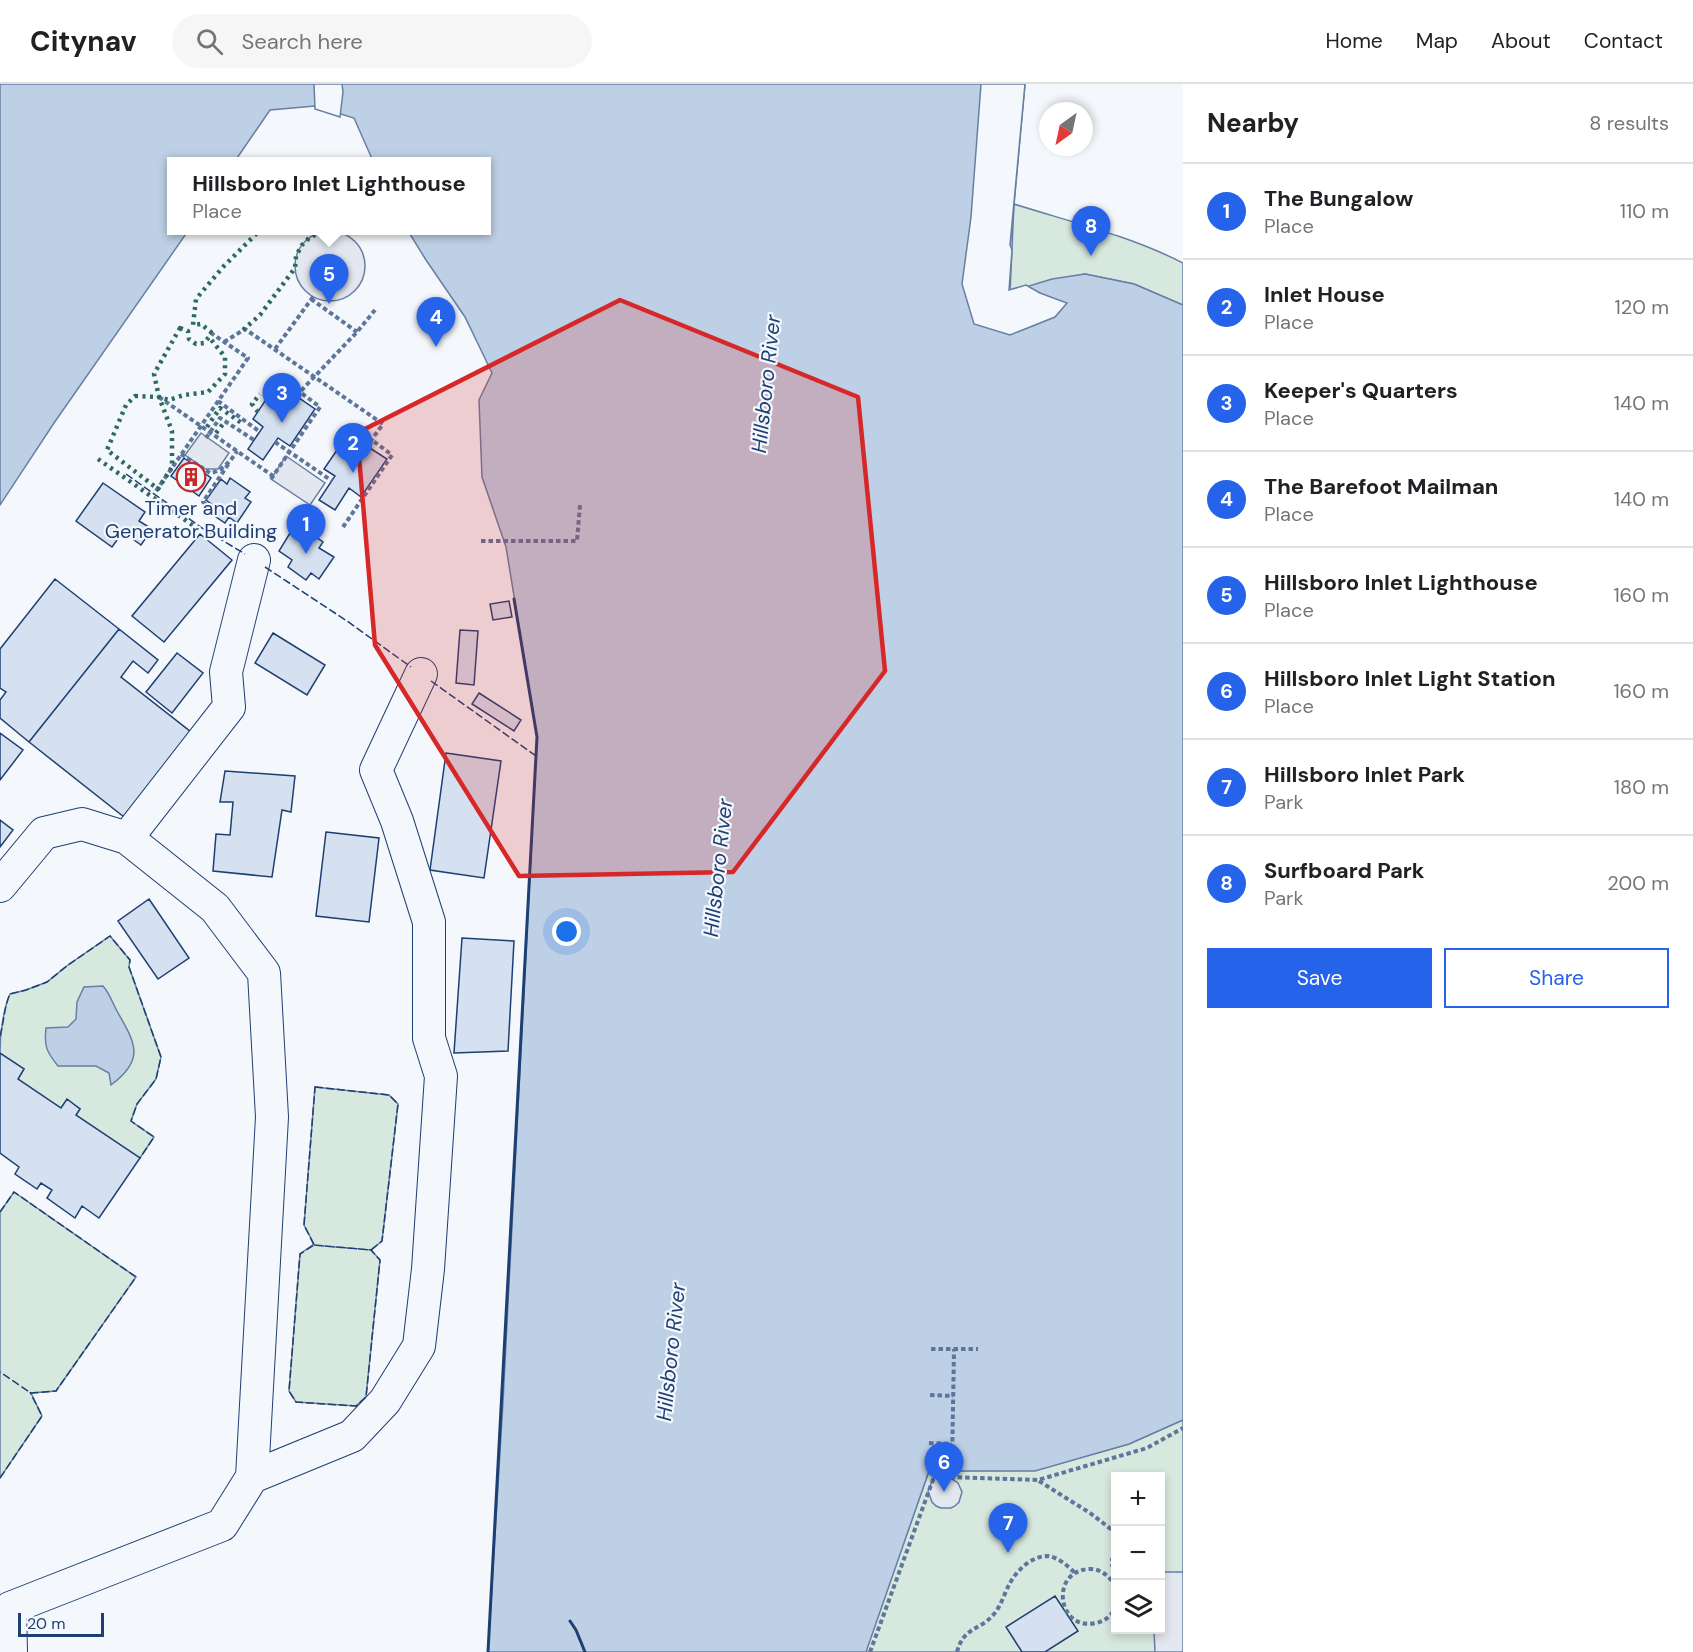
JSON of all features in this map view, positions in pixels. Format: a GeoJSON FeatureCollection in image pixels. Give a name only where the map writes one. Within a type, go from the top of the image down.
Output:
{"type":"FeatureCollection","features":[{"type":"Feature","properties":{"kind":"lane"},"geometry":{"type":"LineString","coordinates":[[128,838],[229,707],[226,672],[254,560]]}},
{"type":"Feature","properties":{"kind":"lane"},"geometry":{"type":"LineString","coordinates":[[252,1478],[352,1436],[385,1401],[419,1346],[428,1269],[441,1076],[429,1038],[429,922],[397,821],[376,770],[421,674]]}},
{"type":"Feature","properties":{"kind":"lane"},"geometry":{"type":"LineString","coordinates":[[0,886],[44,833],[82,824],[128,838],[215,908],[264,973],[272,1117],[252,1478],[222,1525],[5,1609],[11,1652]]}},
{"type":"Feature","properties":{"kind":"path"},"geometry":{"type":"LineString","coordinates":[[274,349],[312,298],[357,332]]}},
{"type":"Feature","properties":{"kind":"path"},"geometry":{"type":"LineString","coordinates":[[159,397],[272,478],[320,407],[298,394],[375,310]]}},
{"type":"Feature","properties":{"kind":"path"},"geometry":{"type":"LineString","coordinates":[[224,342],[245,328],[383,424],[367,446]]}},
{"type":"Feature","properties":{"kind":"path"},"geometry":{"type":"LineString","coordinates":[[156,491],[248,358],[208,331]]}},
{"type":"Feature","properties":{"kind":"path"},"geometry":{"type":"LineString","coordinates":[[218,401],[260,432]]}},
{"type":"Feature","properties":{"kind":"path"},"geometry":{"type":"LineString","coordinates":[[207,438],[220,418],[254,441]]}},
{"type":"Feature","properties":{"kind":"path"},"geometry":{"type":"LineString","coordinates":[[343,527],[392,454],[372,440]]}},
{"type":"Feature","properties":{"kind":"path"},"geometry":{"type":"LineString","coordinates":[[276,442],[332,481]]}},
{"type":"Feature","properties":{"kind":"path"},"geometry":{"type":"LineString","coordinates":[[212,509],[202,502],[237,451]]}},
{"type":"Feature","properties":{"kind":"path"},"geometry":{"type":"LineString","coordinates":[[182,454],[210,473],[217,472],[231,460]]}},
{"type":"Feature","properties":{"kind":"path"},"geometry":{"type":"LineString","coordinates":[[481,541],[577,541],[580,505]]}},
{"type":"Feature","properties":{"kind":"path"},"geometry":{"type":"LineString","coordinates":[[931,1349],[978,1349]]}},
{"type":"Feature","properties":{"kind":"path"},"geometry":{"type":"LineString","coordinates":[[952,1464],[954,1349]]}},
{"type":"Feature","properties":{"kind":"path"},"geometry":{"type":"LineString","coordinates":[[930,1395],[953,1396]]}},
{"type":"Feature","properties":{"kind":"path"},"geometry":{"type":"LineString","coordinates":[[870,1652],[934,1477],[1038,1480],[1147,1448],[1183,1428]]}},
{"type":"Feature","properties":{"kind":"path"},"geometry":{"type":"LineString","coordinates":[[929,1443],[952,1444]]}},
{"type":"Feature","properties":{"kind":"path"},"geometry":{"type":"LineString","coordinates":[[1038,1480],[1111,1529]]}},
{"type":"Feature","properties":{"kind":"path"},"geometry":{"type":"LineString","coordinates":[[957,1652],[965,1634],[986,1622],[996,1613],[1009,1583],[1018,1571],[1033,1560],[1049,1556],[1067,1565],[1075,1573]]}},
{"type":"Feature","properties":{"kind":"path"},"geometry":{"type":"LineString","coordinates":[[1111,1576],[1095,1569],[1085,1569],[1075,1573],[1063,1589],[1062,1599],[1071,1617],[1080,1622],[1100,1623],[1111,1614]]}},
{"type":"Feature","properties":{"kind":"highlighted area"},"geometry":{"type":"Polygon","coordinates":[[[620,300],[858,397],[885,671],[733,872],[519,876],[375,645],[357,433],[620,300]]]}},
{"type":"Feature","properties":{"kind":"shaded area"},"geometry":{"type":"Polygon","coordinates":[[[1014,204],[1121,237],[1183,263],[1183,305],[1134,284],[1085,274],[1052,280],[1010,293],[1014,204]]]}},
{"type":"Feature","properties":{"kind":"shaded area"},"geometry":{"type":"Polygon","coordinates":[[[315,235],[345,235],[355,241],[364,259],[364,273],[359,285],[355,291],[337,300],[323,300],[311,295],[305,291],[296,273],[296,259],[301,247],[305,241],[315,235]]]}},
{"type":"Feature","properties":{"kind":"shaded area"},"geometry":{"type":"Polygon","coordinates":[[[201,433],[229,453],[218,469],[205,469],[185,455],[201,433]]]}},
{"type":"Feature","properties":{"kind":"shaded area"},"geometry":{"type":"Polygon","coordinates":[[[286,456],[325,483],[310,505],[271,479],[286,456]]]}},
{"type":"Feature","properties":{"kind":"shaded area"},"geometry":{"type":"Polygon","coordinates":[[[110,936],[130,960],[129,967],[161,1057],[156,1079],[137,1104],[131,1121],[154,1137],[140,1158],[76,1115],[80,1109],[67,1100],[61,1108],[18,1079],[24,1069],[0,1053],[2,1023],[10,994],[47,982],[110,936]]]}},
{"type":"Feature","properties":{"kind":"shaded area"},"geometry":{"type":"Polygon","coordinates":[[[315,1087],[389,1095],[398,1104],[382,1241],[371,1250],[380,1260],[366,1397],[356,1406],[296,1402],[289,1391],[300,1254],[314,1244],[304,1225],[315,1087]]]}},
{"type":"Feature","properties":{"kind":"shaded area"},"geometry":{"type":"Polygon","coordinates":[[[14,1192],[136,1277],[56,1391],[31,1393],[42,1416],[0,1478],[0,1212],[14,1192]]]}},
{"type":"Feature","properties":{"kind":"shaded area"},"geometry":{"type":"Polygon","coordinates":[[[1183,1420],[1183,1652],[865,1652],[929,1471],[1035,1470],[1129,1444],[1183,1420]]]}},
{"type":"Feature","properties":{"kind":"shaded area"},"geometry":{"type":"Polygon","coordinates":[[[934,1477],[949,1477],[958,1483],[962,1492],[955,1506],[941,1508],[932,1502],[928,1491],[934,1477]]]}},
{"type":"Feature","properties":{"kind":"shaded area"},"geometry":{"type":"Polygon","coordinates":[[[1165,1572],[1183,1572],[1183,1652],[1155,1652],[1154,1634],[1165,1634],[1165,1572]]]}},
{"type":"Feature","properties":{"kind":"water","name":"Hillsboro River"},"geometry":{"type":"Polygon","coordinates":[[[0,84],[1025,84],[1006,293],[1052,279],[1085,274],[1134,284],[1183,305],[1183,1420],[1129,1444],[1035,1471],[929,1471],[866,1652],[488,1652],[537,737],[506,547],[482,477],[479,400],[492,373],[465,317],[410,235],[491,235],[491,157],[371,157],[354,118],[315,106],[270,110],[238,157],[167,157],[167,235],[185,235],[54,423],[0,505],[0,84]]]}},
{"type":"Feature","properties":{"kind":"water"},"geometry":{"type":"Polygon","coordinates":[[[103,986],[129,1032],[134,1050],[129,1067],[111,1085],[109,1073],[96,1066],[58,1066],[48,1052],[45,1039],[46,1028],[68,1027],[76,1019],[77,1002],[84,987],[103,986]]]}},
{"type":"Feature","properties":{"kind":"pier"},"geometry":{"type":"Polygon","coordinates":[[[314,84],[342,84],[340,117],[315,109],[314,84]]]}},
{"type":"Feature","properties":{"kind":"pier"},"geometry":{"type":"Polygon","coordinates":[[[981,84],[1025,84],[1010,245],[1012,250],[1009,290],[1026,285],[1067,303],[1055,317],[1010,335],[974,324],[962,284],[971,217],[981,84]]]}},
{"type":"Feature","properties":{"kind":"building"},"geometry":{"type":"Polygon","coordinates":[[[277,383],[315,409],[290,446],[278,438],[263,460],[248,449],[263,427],[253,419],[277,383]]]}},
{"type":"Feature","properties":{"kind":"building"},"geometry":{"type":"Polygon","coordinates":[[[348,434],[387,459],[361,497],[349,488],[335,510],[319,500],[335,476],[324,469],[348,434]]]}},
{"type":"Feature","properties":{"kind":"building","name":"Timer and Generator Building"},"geometry":{"type":"Polygon","coordinates":[[[184,458],[211,478],[199,496],[171,476],[184,458]]]}},
{"type":"Feature","properties":{"kind":"building"},"geometry":{"type":"Polygon","coordinates":[[[230,478],[250,492],[245,498],[251,502],[237,523],[229,517],[225,523],[210,513],[214,506],[206,500],[221,479],[227,484],[230,478]]]}},
{"type":"Feature","properties":{"kind":"building"},"geometry":{"type":"Polygon","coordinates":[[[103,483],[145,512],[139,521],[152,529],[141,545],[123,532],[112,547],[76,521],[103,483]]]}},
{"type":"Feature","properties":{"kind":"building"},"geometry":{"type":"Polygon","coordinates":[[[303,528],[323,542],[319,548],[334,557],[319,579],[311,573],[306,580],[288,567],[292,560],[279,551],[290,533],[297,538],[303,528]]]}},
{"type":"Feature","properties":{"kind":"building"},"geometry":{"type":"Polygon","coordinates":[[[200,534],[232,560],[164,642],[132,616],[200,534]]]}},
{"type":"Feature","properties":{"kind":"building"},"geometry":{"type":"Polygon","coordinates":[[[55,579],[119,629],[29,742],[0,718],[0,700],[6,692],[0,688],[0,649],[55,579]]]}},
{"type":"Feature","properties":{"kind":"building"},"geometry":{"type":"Polygon","coordinates":[[[509,601],[512,617],[493,620],[490,604],[509,601]]]}},
{"type":"Feature","properties":{"kind":"building"},"geometry":{"type":"Polygon","coordinates":[[[119,629],[158,660],[148,673],[133,661],[121,677],[191,732],[124,817],[29,742],[119,629]]]}},
{"type":"Feature","properties":{"kind":"building"},"geometry":{"type":"Polygon","coordinates":[[[460,630],[478,631],[474,685],[456,683],[460,630]]]}},
{"type":"Feature","properties":{"kind":"building"},"geometry":{"type":"Polygon","coordinates":[[[273,633],[325,665],[307,695],[255,663],[273,633]]]}},
{"type":"Feature","properties":{"kind":"building"},"geometry":{"type":"Polygon","coordinates":[[[177,653],[203,673],[172,713],[146,692],[177,653]]]}},
{"type":"Feature","properties":{"kind":"building"},"geometry":{"type":"Polygon","coordinates":[[[479,693],[521,720],[514,731],[472,704],[479,693]]]}},
{"type":"Feature","properties":{"kind":"building"},"geometry":{"type":"Polygon","coordinates":[[[0,733],[23,750],[0,780],[0,733]]]}},
{"type":"Feature","properties":{"kind":"building"},"geometry":{"type":"Polygon","coordinates":[[[446,753],[501,761],[484,878],[430,870],[446,753]]]}},
{"type":"Feature","properties":{"kind":"building"},"geometry":{"type":"Polygon","coordinates":[[[225,771],[295,776],[291,812],[282,810],[272,877],[213,871],[216,834],[230,835],[233,802],[220,802],[225,771]]]}},
{"type":"Feature","properties":{"kind":"building"},"geometry":{"type":"Polygon","coordinates":[[[0,820],[13,830],[0,847],[0,820]]]}},
{"type":"Feature","properties":{"kind":"building"},"geometry":{"type":"Polygon","coordinates":[[[326,832],[379,838],[369,922],[316,916],[326,832]]]}},
{"type":"Feature","properties":{"kind":"building"},"geometry":{"type":"Polygon","coordinates":[[[149,899],[189,958],[158,979],[118,921],[149,899]]]}},
{"type":"Feature","properties":{"kind":"building"},"geometry":{"type":"Polygon","coordinates":[[[462,938],[514,941],[508,1051],[454,1053],[462,938]]]}},
{"type":"Feature","properties":{"kind":"building"},"geometry":{"type":"Polygon","coordinates":[[[0,1053],[24,1069],[18,1079],[61,1108],[67,1099],[80,1109],[76,1115],[140,1158],[99,1218],[82,1206],[75,1218],[47,1198],[52,1190],[41,1183],[37,1189],[15,1174],[19,1167],[0,1153],[0,1053]]]}},
{"type":"Feature","properties":{"kind":"building"},"geometry":{"type":"Polygon","coordinates":[[[1055,1596],[1078,1631],[1045,1652],[1022,1652],[1006,1627],[1055,1596]]]}},
{"type":"Feature","properties":{"kind":"hedge"},"geometry":{"type":"LineString","coordinates":[[212,333],[201,324],[193,325],[196,299],[223,267],[255,235]]}},
{"type":"Feature","properties":{"kind":"hedge"},"geometry":{"type":"LineString","coordinates":[[243,330],[260,315],[295,268],[296,256],[302,245],[315,235]]}},
{"type":"Feature","properties":{"kind":"hedge"},"geometry":{"type":"LineString","coordinates":[[180,328],[188,331],[189,339],[196,344],[204,343],[209,337],[225,357],[225,374],[208,392],[184,395],[169,400],[159,397],[154,374],[180,328]]}},
{"type":"Feature","properties":{"kind":"hedge"},"geometry":{"type":"LineString","coordinates":[[258,412],[252,404],[260,394]]}},
{"type":"Feature","properties":{"kind":"hedge"},"geometry":{"type":"LineString","coordinates":[[135,396],[159,397],[172,431],[172,467],[158,489],[107,450],[126,405],[135,396]]}},
{"type":"Feature","properties":{"kind":"hedge"},"geometry":{"type":"LineString","coordinates":[[207,427],[220,408],[243,424]]}},
{"type":"Feature","properties":{"kind":"hedge"},"geometry":{"type":"LineString","coordinates":[[216,433],[223,424]]}},
{"type":"Feature","properties":{"kind":"hedge"},"geometry":{"type":"LineString","coordinates":[[98,459],[198,529]]}},
{"type":"Feature","properties":{"kind":"fence"},"geometry":{"type":"LineString","coordinates":[[126,474],[202,528],[245,554]]}},
{"type":"Feature","properties":{"kind":"fence"},"geometry":{"type":"LineString","coordinates":[[265,567],[411,667]]}},
{"type":"Feature","properties":{"kind":"fence"},"geometry":{"type":"LineString","coordinates":[[431,681],[536,756]]}},
{"type":"Feature","properties":{"kind":"fence"},"geometry":{"type":"LineString","coordinates":[[0,1036],[10,994],[47,982],[110,936],[130,960],[129,967],[161,1057],[156,1079],[137,1104],[131,1121],[154,1137],[140,1158]]}},
{"type":"Feature","properties":{"kind":"fence"},"geometry":{"type":"LineString","coordinates":[[315,1087],[389,1095],[398,1104],[382,1241],[371,1250],[314,1245],[304,1225],[315,1087]]}},
{"type":"Feature","properties":{"kind":"fence"},"geometry":{"type":"LineString","coordinates":[[0,1212],[14,1192],[136,1277],[56,1391],[31,1393],[0,1372]]}},
{"type":"Feature","properties":{"kind":"fence"},"geometry":{"type":"LineString","coordinates":[[314,1245],[371,1250],[380,1260],[366,1397],[356,1406],[296,1402],[289,1391],[300,1254],[314,1245]]}},
{"type":"Feature","properties":{"kind":"fence"},"geometry":{"type":"LineString","coordinates":[[0,1478],[42,1416],[30,1392]]}},
{"type":"Feature","properties":{"kind":"wall"},"geometry":{"type":"LineString","coordinates":[[488,1652],[537,737],[514,599]]}},
{"type":"Feature","properties":{"kind":"wall"},"geometry":{"type":"LineString","coordinates":[[570,1621],[585,1652]]}},
{"type":"Feature","properties":{"kind":"place","name":"Surfboard Park"},"geometry":{"type":"Point","coordinates":[1091,256]}},
{"type":"Feature","properties":{"kind":"place","name":"Hillsboro Inlet Lighthouse"},"geometry":{"type":"Point","coordinates":[329,304]}},
{"type":"Feature","properties":{"kind":"place","name":"The Barefoot Mailman"},"geometry":{"type":"Point","coordinates":[436,347]}},
{"type":"Feature","properties":{"kind":"place","name":"Keeper's Quarters"},"geometry":{"type":"Point","coordinates":[282,423]}},
{"type":"Feature","properties":{"kind":"place","name":"Inlet House"},"geometry":{"type":"Point","coordinates":[353,473]}},
{"type":"Feature","properties":{"kind":"place","name":"Timer and Generator Building"},"geometry":{"type":"Point","coordinates":[191,477]}},
{"type":"Feature","properties":{"kind":"place","name":"The Bungalow"},"geometry":{"type":"Point","coordinates":[306,554]}},
{"type":"Feature","properties":{"kind":"place","name":"Hillsboro Inlet Light Station"},"geometry":{"type":"Point","coordinates":[944,1492]}},
{"type":"Feature","properties":{"kind":"place","name":"Hillsboro Inlet Park"},"geometry":{"type":"Point","coordinates":[1008,1553]}}]}
